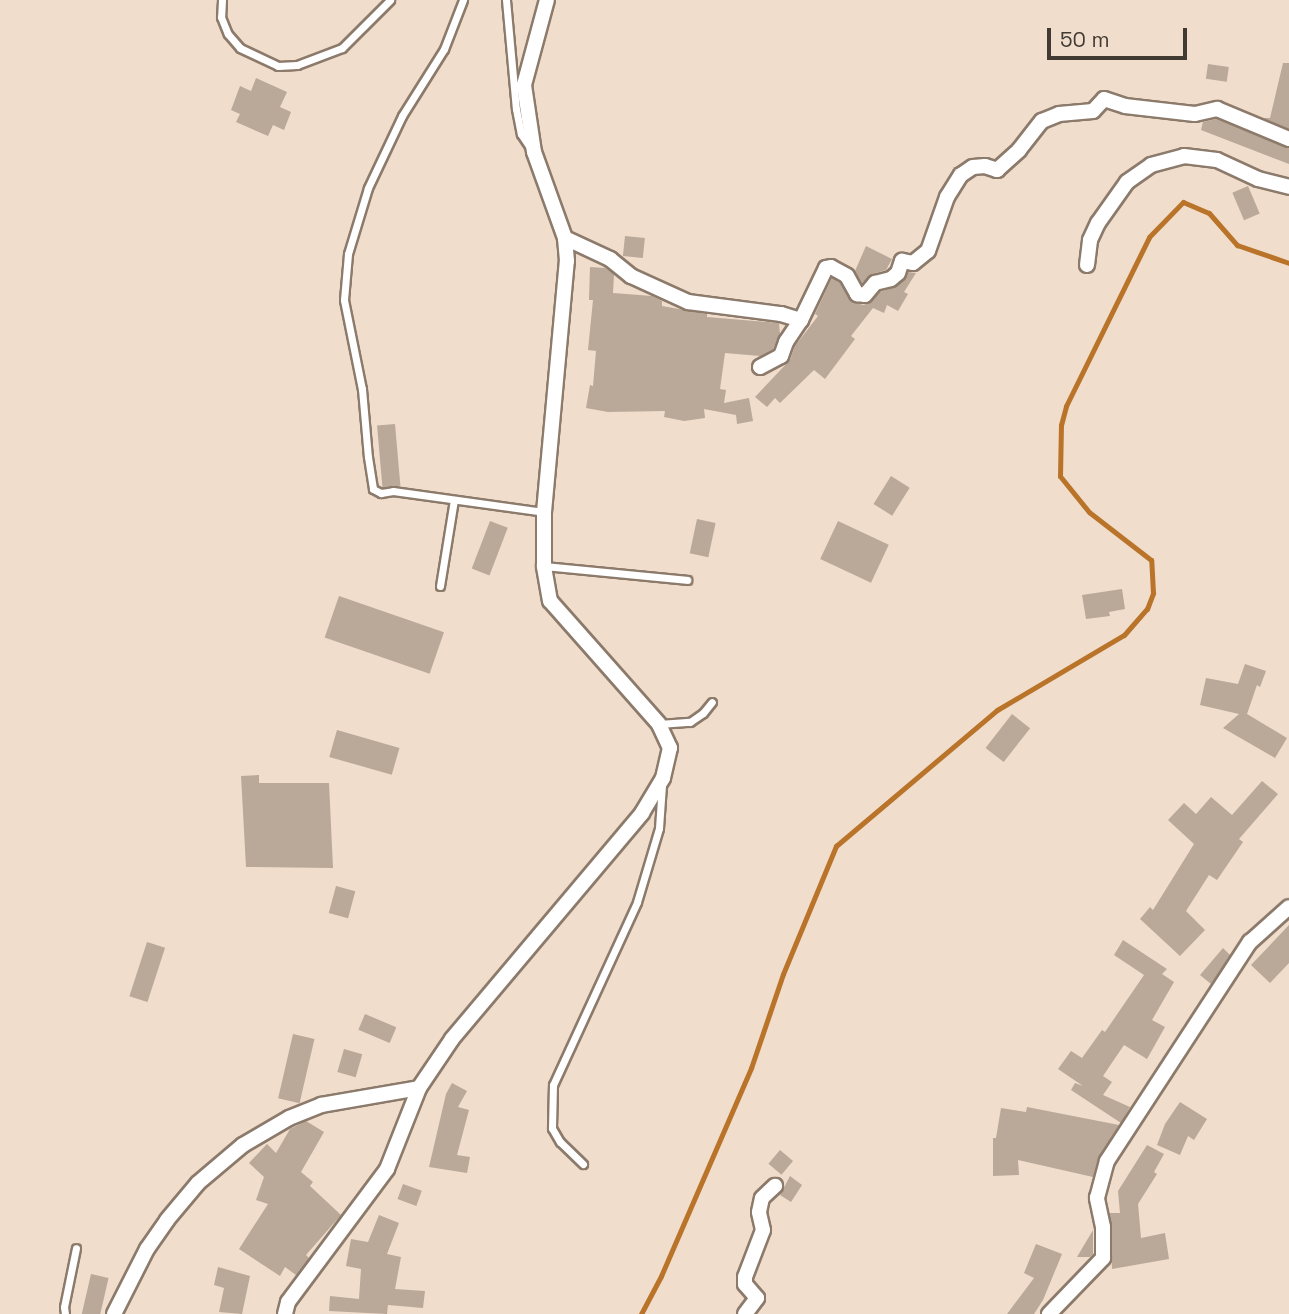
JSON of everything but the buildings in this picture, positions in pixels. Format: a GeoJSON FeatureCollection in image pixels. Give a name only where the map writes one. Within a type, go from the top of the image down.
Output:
{"type":"FeatureCollection","features":[{"type":"Feature","properties":{"kind":"street"},"geometry":{"type":"LineString","coordinates":[[285,1314],[288,1302],[387,1169],[419,1088],[452,1039],[642,813],[663,778],[670,748],[659,724],[550,601],[544,566],[544,512],[567,261],[565,238],[534,152],[524,85],[547,0]]}},
{"type":"Feature","properties":{"kind":"street"},"geometry":{"type":"LineString","coordinates":[[760,367],[781,356],[826,268],[831,267],[847,276],[857,294],[865,295],[876,284],[891,279],[898,273],[902,261],[913,263],[928,251],[947,197],[961,175],[973,167],[985,166],[997,170],[1019,150],[1042,121],[1059,114],[1093,111],[1104,99],[1125,106],[1195,114],[1217,109],[1289,139]]}},
{"type":"Feature","properties":{"kind":"street"},"geometry":{"type":"LineString","coordinates":[[1087,265],[1090,240],[1098,223],[1127,182],[1151,165],[1184,156],[1217,160],[1258,179],[1289,187]]}},
{"type":"Feature","properties":{"kind":"street"},"geometry":{"type":"LineString","coordinates":[[565,238],[610,259],[631,276],[688,302],[781,314],[801,320]]}},
{"type":"Feature","properties":{"kind":"street"},"geometry":{"type":"LineString","coordinates":[[1049,1314],[1103,1258],[1103,1227],[1097,1198],[1107,1161],[1250,942],[1289,907]]}},
{"type":"Feature","properties":{"kind":"street"},"geometry":{"type":"LineString","coordinates":[[114,1314],[147,1249],[167,1220],[198,1182],[243,1145],[289,1118],[321,1105],[419,1088]]}},
{"type":"Feature","properties":{"kind":"street"},"geometry":{"type":"LineString","coordinates":[[745,1314],[757,1298],[745,1284],[745,1277],[764,1230],[759,1212],[762,1198],[775,1186]]}},
{"type":"Feature","properties":{"kind":"lane"},"geometry":{"type":"LineString","coordinates":[[222,0],[221,18],[228,34],[240,48],[278,66],[321,59],[342,48],[390,0]]}},
{"type":"Feature","properties":{"kind":"lane"},"geometry":{"type":"LineString","coordinates":[[463,0],[444,49],[401,116],[368,188],[348,254],[344,300],[362,389],[362,409],[373,489],[381,493],[393,491],[544,512]]}},
{"type":"Feature","properties":{"kind":"lane"},"geometry":{"type":"LineString","coordinates":[[506,0],[518,120],[526,143],[534,152]]}},
{"type":"Feature","properties":{"kind":"lane"},"geometry":{"type":"LineString","coordinates":[[440,586],[454,500]]}},
{"type":"Feature","properties":{"kind":"lane"},"geometry":{"type":"LineString","coordinates":[[544,566],[687,579]]}},
{"type":"Feature","properties":{"kind":"lane"},"geometry":{"type":"LineString","coordinates":[[659,724],[690,722],[704,713],[712,702]]}},
{"type":"Feature","properties":{"kind":"lane"},"geometry":{"type":"LineString","coordinates":[[583,1164],[561,1142],[552,1128],[553,1085],[637,902],[660,828],[663,778]]}},
{"type":"Feature","properties":{"kind":"lane"},"geometry":{"type":"LineString","coordinates":[[65,1314],[64,1307],[76,1248]]}},
{"type":"Feature","properties":{"kind":"waterway"},"geometry":{"type":"LineString","coordinates":[[641,1314],[661,1276],[751,1068],[783,974],[836,846],[997,710],[1124,635],[1147,609],[1153,593],[1151,560],[1089,512],[1060,476],[1061,425],[1066,406],[1149,237],[1183,202],[1209,213],[1237,245],[1289,263]]}}]}
